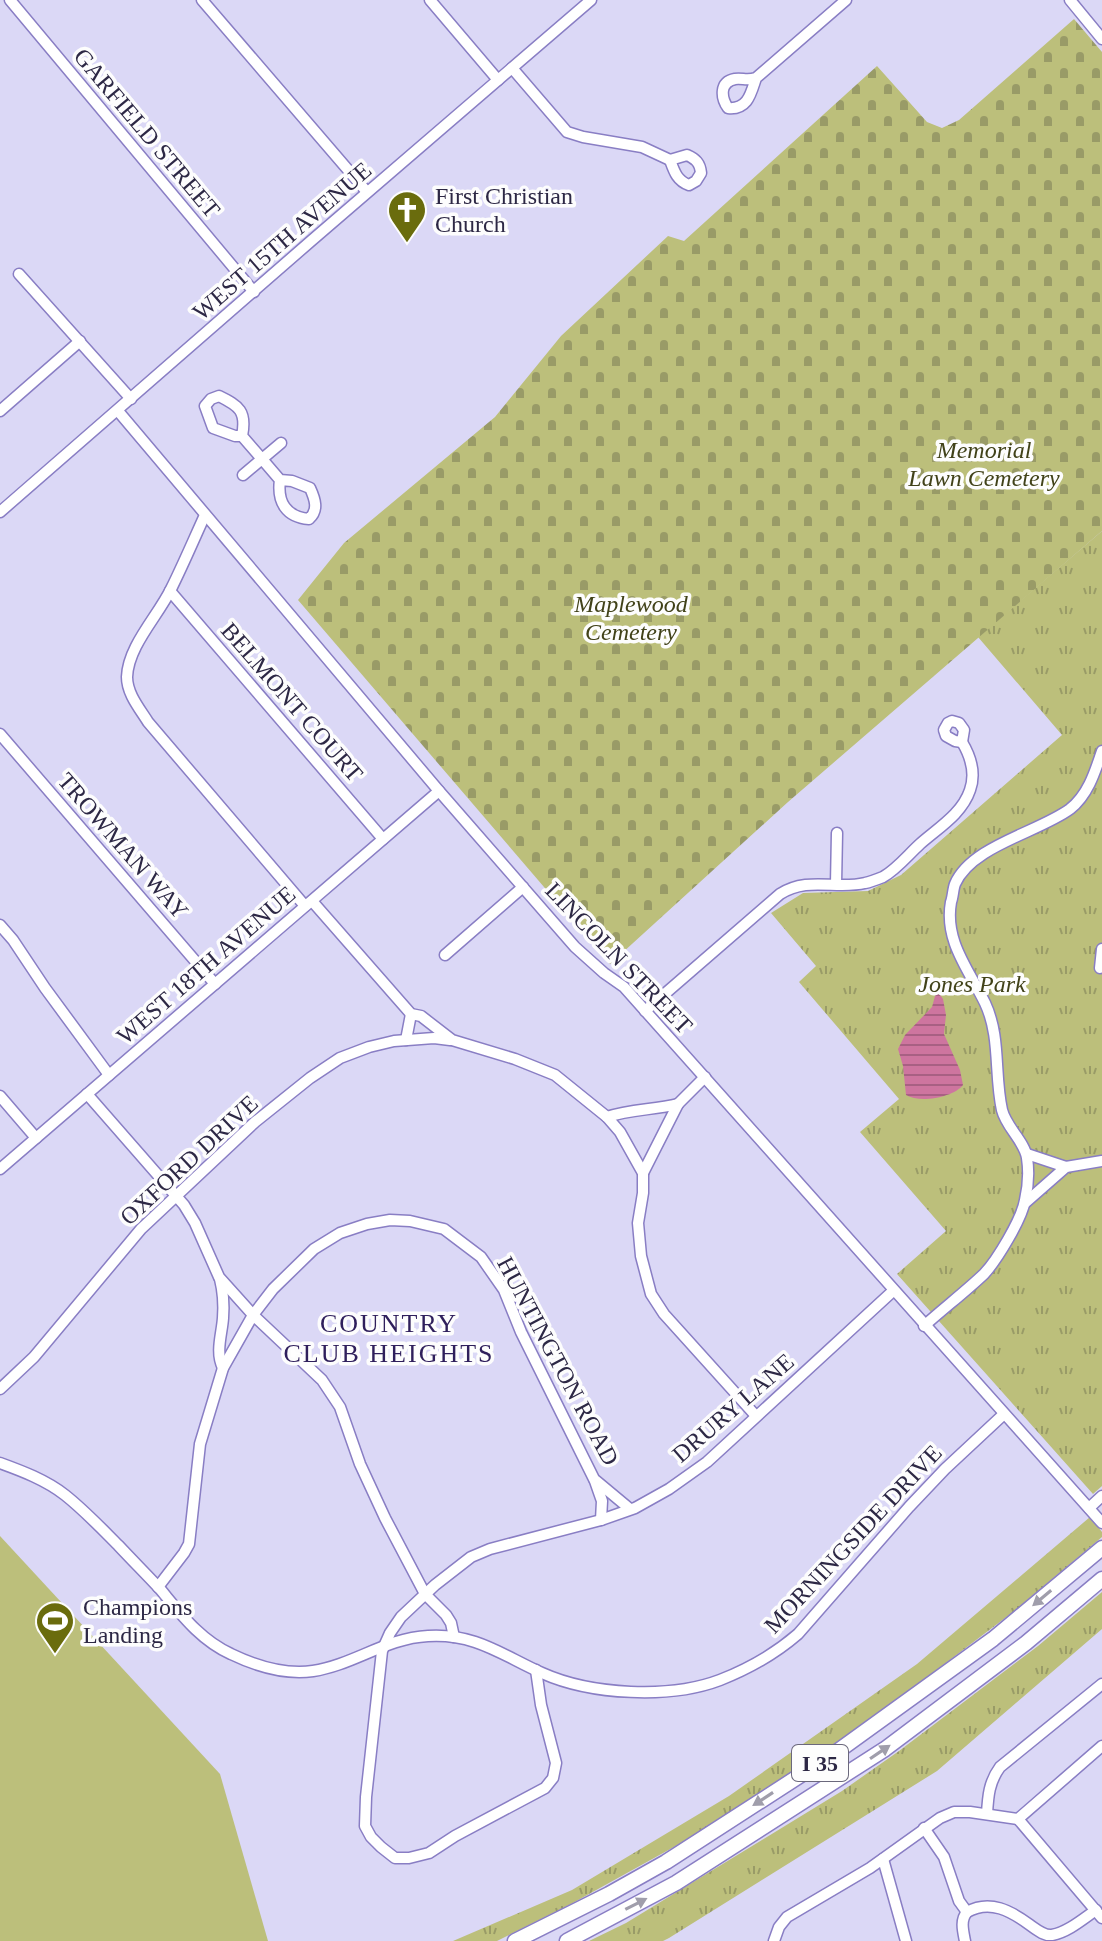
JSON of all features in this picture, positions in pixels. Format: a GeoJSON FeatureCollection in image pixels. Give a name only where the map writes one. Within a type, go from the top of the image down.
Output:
{"type":"FeatureCollection","features":[{"type":"Feature","properties":{"kind":"highway","name":"I 35"},"geometry":{"type":"LineString","coordinates":[[515,1941],[666,1862],[838,1751],[993,1639],[1102,1548]]}},
{"type":"Feature","properties":{"kind":"highway","name":"I 35"},"geometry":{"type":"LineString","coordinates":[[567,1941],[676,1883],[885,1749],[1015,1651],[1102,1579]]}},
{"type":"Feature","properties":{"kind":"street","name":"GARFIELD STREET"},"geometry":{"type":"LineString","coordinates":[[10,0],[254,292]]}},
{"type":"Feature","properties":{"kind":"street"},"geometry":{"type":"LineString","coordinates":[[430,0],[498,80]]}},
{"type":"Feature","properties":{"kind":"street","name":"WEST 15TH AVENUE"},"geometry":{"type":"LineString","coordinates":[[0,512],[591,0]]}},
{"type":"Feature","properties":{"kind":"street"},"geometry":{"type":"LineString","coordinates":[[756,78],[846,0]]}},
{"type":"Feature","properties":{"kind":"street"},"geometry":{"type":"LineString","coordinates":[[1070,0],[1102,39]]}},
{"type":"Feature","properties":{"kind":"street"},"geometry":{"type":"LineString","coordinates":[[206,1],[367,192]]}},
{"type":"Feature","properties":{"kind":"street"},"geometry":{"type":"LineString","coordinates":[[512,68],[567,132],[642,147],[670,160]]}},
{"type":"Feature","properties":{"kind":"street"},"geometry":{"type":"LineString","coordinates":[[19,274],[131,399]]}},
{"type":"Feature","properties":{"kind":"street"},"geometry":{"type":"LineString","coordinates":[[0,411],[80,341]]}},
{"type":"Feature","properties":{"kind":"street","name":"LINCOLN STREET"},"geometry":{"type":"LineString","coordinates":[[118,411],[575,947],[624,987],[1102,1523]]}},
{"type":"Feature","properties":{"kind":"street"},"geometry":{"type":"LineString","coordinates":[[242,436],[280,480]]}},
{"type":"Feature","properties":{"kind":"street"},"geometry":{"type":"LineString","coordinates":[[243,475],[281,443]]}},
{"type":"Feature","properties":{"kind":"street"},"geometry":{"type":"LineString","coordinates":[[205,515],[170,591],[139,642],[128,668],[127,681],[132,697],[148,722],[411,1014],[421,1016],[452,1040],[555,1075],[607,1117],[620,1132],[643,1173]]}},
{"type":"Feature","properties":{"kind":"street","name":"BELMONT COURT"},"geometry":{"type":"LineString","coordinates":[[170,591],[383,839]]}},
{"type":"Feature","properties":{"kind":"street","name":"TROWMAN WAY"},"geometry":{"type":"LineString","coordinates":[[0,734],[215,984]]}},
{"type":"Feature","properties":{"kind":"street"},"geometry":{"type":"LineString","coordinates":[[645,1011],[792,886],[865,883],[883,877],[903,862],[952,817],[970,790],[973,777],[968,753],[962,742]]}},
{"type":"Feature","properties":{"kind":"street"},"geometry":{"type":"LineString","coordinates":[[924,1326],[990,1266],[1016,1223],[1025,1203],[1028,1182],[1027,1154],[1003,1113],[993,1023],[950,929],[955,884],[981,856],[1072,808],[1100,765],[1102,751]]}},
{"type":"Feature","properties":{"kind":"street","name":"WEST 18TH AVENUE"},"geometry":{"type":"LineString","coordinates":[[0,1169],[439,791]]}},
{"type":"Feature","properties":{"kind":"street"},"geometry":{"type":"LineString","coordinates":[[836,884],[837,833]]}},
{"type":"Feature","properties":{"kind":"street"},"geometry":{"type":"LineString","coordinates":[[445,955],[523,887]]}},
{"type":"Feature","properties":{"kind":"street"},"geometry":{"type":"LineString","coordinates":[[0,925],[109,1075]]}},
{"type":"Feature","properties":{"kind":"street"},"geometry":{"type":"LineString","coordinates":[[1100,968],[1102,949]]}},
{"type":"Feature","properties":{"kind":"street"},"geometry":{"type":"LineString","coordinates":[[406,1040],[411,1014]]}},
{"type":"Feature","properties":{"kind":"street","name":"OXFORD DRIVE"},"geometry":{"type":"LineString","coordinates":[[0,1389],[34,1357],[141,1229],[255,1122],[310,1078],[340,1058],[369,1047],[394,1041],[452,1040]]}},
{"type":"Feature","properties":{"kind":"street"},"geometry":{"type":"LineString","coordinates":[[705,1077],[678,1104],[643,1173],[638,1223],[641,1256],[651,1294],[664,1314],[756,1416]]}},
{"type":"Feature","properties":{"kind":"street"},"geometry":{"type":"LineString","coordinates":[[87,1094],[176,1195],[195,1223],[219,1277],[224,1313],[218,1352],[223,1368]]}},
{"type":"Feature","properties":{"kind":"street"},"geometry":{"type":"LineString","coordinates":[[0,1096],[36,1138]]}},
{"type":"Feature","properties":{"kind":"street"},"geometry":{"type":"LineString","coordinates":[[607,1117],[678,1104]]}},
{"type":"Feature","properties":{"kind":"street"},"geometry":{"type":"LineString","coordinates":[[1027,1154],[1066,1167],[1102,1161]]}},
{"type":"Feature","properties":{"kind":"street"},"geometry":{"type":"LineString","coordinates":[[1025,1203],[1066,1167]]}},
{"type":"Feature","properties":{"kind":"street","name":"HUNTINGTON ROAD"},"geometry":{"type":"LineString","coordinates":[[158,1587],[189,1544],[200,1444],[223,1368],[253,1315],[273,1289],[314,1249],[340,1233],[390,1220],[444,1229],[481,1257],[504,1290],[521,1332],[594,1479],[630,1509]]}},
{"type":"Feature","properties":{"kind":"street"},"geometry":{"type":"LineString","coordinates":[[219,1277],[253,1315],[322,1380],[340,1407],[360,1464],[385,1518],[425,1594],[446,1615],[454,1637]]}},
{"type":"Feature","properties":{"kind":"street","name":"DRURY LANE"},"geometry":{"type":"LineString","coordinates":[[385,1645],[401,1617],[471,1557],[601,1520],[669,1489],[707,1462],[893,1291]]}},
{"type":"Feature","properties":{"kind":"street","name":"MORNINGSIDE DRIVE"},"geometry":{"type":"LineString","coordinates":[[0,1463],[41,1480],[64,1494],[91,1517],[208,1641],[230,1654],[275,1670],[314,1671],[406,1639],[454,1637],[479,1642],[536,1670],[574,1684],[605,1691],[650,1692],[719,1680],[782,1648],[798,1634],[945,1469],[1004,1414]]}},
{"type":"Feature","properties":{"kind":"street"},"geometry":{"type":"LineString","coordinates":[[594,1479],[602,1501],[601,1520]]}},
{"type":"Feature","properties":{"kind":"street"},"geometry":{"type":"LineString","coordinates":[[1089,1508],[1102,1496]]}},
{"type":"Feature","properties":{"kind":"street"},"geometry":{"type":"LineString","coordinates":[[385,1645],[369,1767],[365,1826],[371,1837],[395,1858],[429,1853],[545,1788],[553,1778],[556,1763],[541,1705],[536,1670]]}},
{"type":"Feature","properties":{"kind":"street"},"geometry":{"type":"LineString","coordinates":[[987,1814],[988,1790],[1000,1767],[1102,1684]]}},
{"type":"Feature","properties":{"kind":"street"},"geometry":{"type":"LineString","coordinates":[[1018,1819],[1102,1746]]}},
{"type":"Feature","properties":{"kind":"street"},"geometry":{"type":"LineString","coordinates":[[774,1941],[787,1917],[883,1859],[924,1828],[954,1812],[1018,1819],[1099,1914],[1064,1931],[1045,1935],[998,1907],[975,1907],[964,1915],[962,1928],[965,1941]]}},
{"type":"Feature","properties":{"kind":"street"},"geometry":{"type":"LineString","coordinates":[[924,1828],[944,1857],[959,1901],[967,1912]]}},
{"type":"Feature","properties":{"kind":"street"},"geometry":{"type":"LineString","coordinates":[[883,1859],[906,1941]]}},
{"type":"Feature","properties":{"kind":"green space","name":"Maplewood Cemetery"},"geometry":{"type":"Polygon","coordinates":[[[1074,19],[1102,52],[1102,531],[788,802],[610,964],[298,600],[344,543],[495,417],[561,336],[668,236],[684,241],[877,66],[927,122],[942,128],[959,120],[1074,19]]]}},
{"type":"Feature","properties":{"kind":"green space","name":"Jones Park"},"geometry":{"type":"Polygon","coordinates":[[[1102,531],[1102,1486],[1093,1494],[897,1274],[946,1231],[860,1132],[899,1099],[799,982],[816,966],[771,913],[803,893],[868,891],[901,875],[1062,735],[978,637],[1102,531]]]}},
{"type":"Feature","properties":{"kind":"green space"},"geometry":{"type":"Polygon","coordinates":[[[1090,1517],[1102,1532],[1102,1537],[1013,1612],[851,1735],[710,1827],[571,1904],[497,1941],[453,1941],[572,1890],[729,1796],[917,1664],[1090,1517]]]}},
{"type":"Feature","properties":{"kind":"green space","name":"Champions Landing"},"geometry":{"type":"Polygon","coordinates":[[[0,1536],[220,1774],[268,1941],[0,1941],[0,1536]]]}},
{"type":"Feature","properties":{"kind":"green space"},"geometry":{"type":"Polygon","coordinates":[[[1102,1592],[1102,1629],[937,1771],[663,1941],[589,1941],[626,1923],[842,1791],[1038,1646],[1102,1592]]]}},
{"type":"Feature","properties":{"kind":"shaded area"},"geometry":{"type":"Polygon","coordinates":[[[938,992],[943,999],[946,1015],[944,1034],[960,1070],[963,1085],[945,1096],[912,1098],[906,1095],[898,1049],[905,1035],[932,1007],[938,992]]]}},
{"type":"Feature","properties":{"kind":"place","name":"First Christian Church"},"geometry":{"type":"Point","coordinates":[407,244]}},
{"type":"Feature","properties":{"kind":"place","name":"Champions Landing"},"geometry":{"type":"Point","coordinates":[55,1655]}},
{"type":"Feature","properties":{"kind":"district","name":"COUNTRY CLUB HEIGHTS"},"geometry":{"type":"Point","coordinates":[389,1338]}},
{"type":"Feature","properties":{"kind":"park label","name":"Memorial Lawn Cemetery"},"geometry":{"type":"Point","coordinates":[984,464]}}]}
